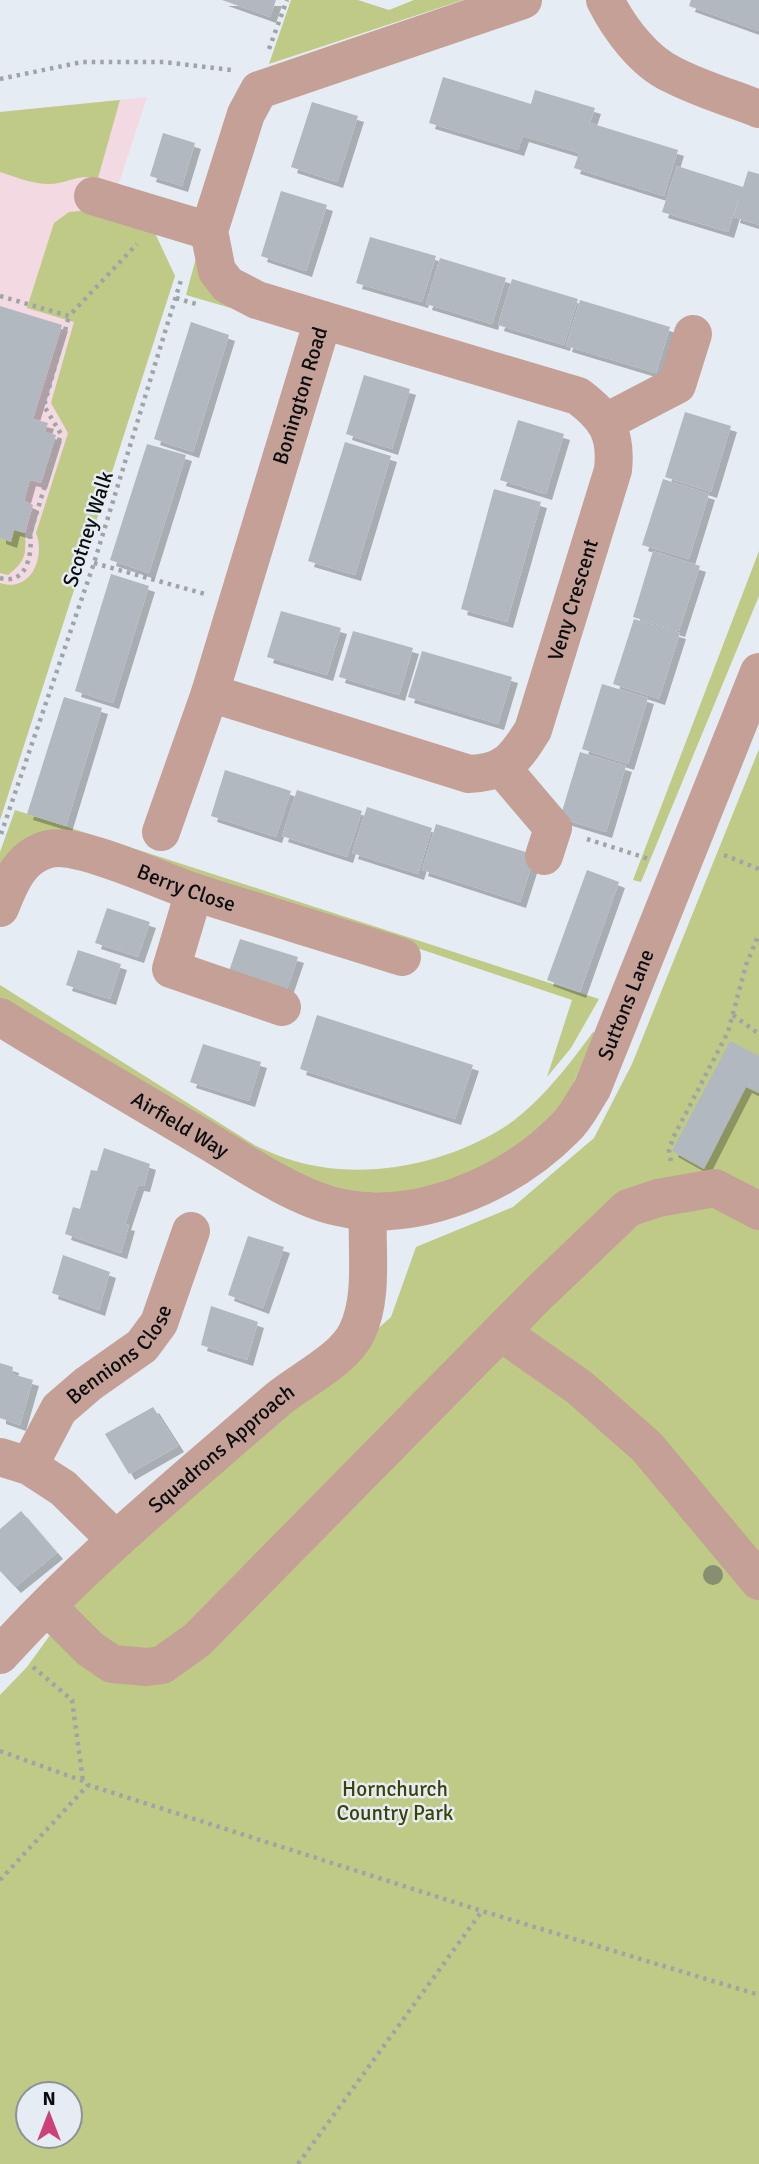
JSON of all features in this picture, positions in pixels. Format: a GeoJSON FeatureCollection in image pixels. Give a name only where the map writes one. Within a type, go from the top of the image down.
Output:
{"type":"FeatureCollection","features":[{"type":"Feature","properties":{"kind":"street","name":"Bonington Road"},"geometry":{"type":"LineString","coordinates":[[160,832],[210,694],[323,320],[257,300],[228,285],[217,271],[203,228],[246,114],[259,90],[523,0]]}},
{"type":"Feature","properties":{"kind":"street"},"geometry":{"type":"LineString","coordinates":[[605,0],[620,25],[656,65],[672,75],[759,109]]}},
{"type":"Feature","properties":{"kind":"street"},"geometry":{"type":"LineString","coordinates":[[93,196],[203,228]]}},
{"type":"Feature","properties":{"kind":"street"},"geometry":{"type":"LineString","coordinates":[[323,320],[578,396],[606,422],[677,384],[693,334]]}},
{"type":"Feature","properties":{"kind":"street","name":"Veny Crescent"},"geometry":{"type":"LineString","coordinates":[[501,768],[516,757],[533,730],[613,470],[615,453],[606,422]]}},
{"type":"Feature","properties":{"kind":"street","name":"Suttons Lane"},"geometry":{"type":"LineString","coordinates":[[368,1211],[413,1208],[491,1184],[530,1157],[566,1127],[592,1089],[759,672]]}},
{"type":"Feature","properties":{"kind":"street"},"geometry":{"type":"LineString","coordinates":[[210,694],[469,774],[486,773],[501,768],[548,842]]}},
{"type":"Feature","properties":{"kind":"street","name":"Berry Close"},"geometry":{"type":"LineString","coordinates":[[0,908],[13,876],[28,859],[50,849],[77,849],[194,892],[402,957]]}},
{"type":"Feature","properties":{"kind":"street"},"geometry":{"type":"LineString","coordinates":[[194,892],[171,969],[282,1007]]}},
{"type":"Feature","properties":{"kind":"street","name":"Airfield Way"},"geometry":{"type":"LineString","coordinates":[[0,1017],[294,1190],[337,1207],[368,1211]]}},
{"type":"Feature","properties":{"kind":"street"},"geometry":{"type":"LineString","coordinates":[[48,1607],[90,1649],[112,1664],[146,1667],[162,1665],[197,1640],[540,1293],[628,1208],[657,1198],[715,1188],[759,1211]]}},
{"type":"Feature","properties":{"kind":"street","name":"Squadrons Approach"},"geometry":{"type":"LineString","coordinates":[[4,1651],[116,1540],[285,1393],[334,1359],[356,1334],[367,1305],[368,1211]]}},
{"type":"Feature","properties":{"kind":"street","name":"Bennions Close"},"geometry":{"type":"LineString","coordinates":[[15,1462],[59,1409],[88,1384],[142,1346],[159,1322],[191,1231]]}},
{"type":"Feature","properties":{"kind":"street"},"geometry":{"type":"LineString","coordinates":[[502,1333],[579,1387],[647,1447],[759,1581]]}},
{"type":"Feature","properties":{"kind":"street"},"geometry":{"type":"LineString","coordinates":[[15,1462],[63,1488],[116,1540]]}},
{"type":"Feature","properties":{"kind":"path"},"geometry":{"type":"LineString","coordinates":[[265,61],[287,0]]}},
{"type":"Feature","properties":{"kind":"path"},"geometry":{"type":"LineString","coordinates":[[0,79],[82,62],[164,62],[233,70]]}},
{"type":"Feature","properties":{"kind":"path"},"geometry":{"type":"LineString","coordinates":[[0,578],[8,581],[20,576],[29,561],[32,547],[30,534],[61,434],[44,406],[69,316],[147,234],[153,214]]}},
{"type":"Feature","properties":{"kind":"path","name":"Scotney Walk"},"geometry":{"type":"LineString","coordinates":[[0,838],[94,563],[203,228]]}},
{"type":"Feature","properties":{"kind":"path"},"geometry":{"type":"LineString","coordinates":[[0,296],[69,316]]}},
{"type":"Feature","properties":{"kind":"path"},"geometry":{"type":"LineString","coordinates":[[94,563],[237,603]]}},
{"type":"Feature","properties":{"kind":"path"},"geometry":{"type":"LineString","coordinates":[[548,842],[656,861]]}},
{"type":"Feature","properties":{"kind":"path"},"geometry":{"type":"LineString","coordinates":[[713,851],[759,869]]}},
{"type":"Feature","properties":{"kind":"path"},"geometry":{"type":"LineString","coordinates":[[672,1166],[669,1152],[673,1138],[728,1032],[746,965],[759,934]]}},
{"type":"Feature","properties":{"kind":"path"},"geometry":{"type":"LineString","coordinates":[[733,1015],[759,1034]]}},
{"type":"Feature","properties":{"kind":"path"},"geometry":{"type":"LineString","coordinates":[[4,1651],[72,1700],[85,1783]]}},
{"type":"Feature","properties":{"kind":"path"},"geometry":{"type":"LineString","coordinates":[[0,1751],[85,1783],[482,1911],[759,1995]]}},
{"type":"Feature","properties":{"kind":"path"},"geometry":{"type":"LineString","coordinates":[[0,1880],[85,1783]]}},
{"type":"Feature","properties":{"kind":"path"},"geometry":{"type":"LineString","coordinates":[[298,2164],[482,1911]]}},
{"type":"Feature","properties":{"kind":"shaded area"},"geometry":{"type":"Polygon","coordinates":[[[147,97],[118,186],[154,231],[175,276],[0,820],[0,112],[147,97]]]}},
{"type":"Feature","properties":{"kind":"green space"},"geometry":{"type":"Polygon","coordinates":[[[291,0],[358,0],[389,10],[414,0],[463,0],[269,64],[291,0]]]}},
{"type":"Feature","properties":{"kind":"green space"},"geometry":{"type":"Polygon","coordinates":[[[120,100],[98,178],[83,177],[56,184],[43,184],[0,172],[0,112],[120,100]]]}},
{"type":"Feature","properties":{"kind":"green space"},"geometry":{"type":"Polygon","coordinates":[[[89,210],[154,231],[175,276],[0,820],[0,583],[20,583],[33,571],[37,562],[39,543],[36,533],[68,433],[51,403],[74,322],[27,308],[54,223],[69,212],[89,210]]]}},
{"type":"Feature","properties":{"kind":"green space"},"geometry":{"type":"Polygon","coordinates":[[[199,247],[234,309],[186,295],[199,247]]]}},
{"type":"Feature","properties":{"kind":"green space"},"geometry":{"type":"Polygon","coordinates":[[[14,530],[25,533],[25,552],[22,561],[8,575],[0,573],[0,538],[11,541],[14,530]]]}},
{"type":"Feature","properties":{"kind":"green space"},"geometry":{"type":"Polygon","coordinates":[[[759,551],[759,596],[641,882],[633,880],[759,551]]]}},
{"type":"Feature","properties":{"kind":"green space","name":"Hornchurch Country Park"},"geometry":{"type":"Polygon","coordinates":[[[759,749],[759,2164],[0,2164],[0,1695],[27,1667],[79,1595],[391,1317],[416,1247],[513,1207],[594,1138],[632,1064],[759,749]]]}},
{"type":"Feature","properties":{"kind":"green space"},"geometry":{"type":"Polygon","coordinates":[[[15,810],[599,999],[571,1048],[547,1077],[572,1000],[423,950],[57,836],[0,869],[0,852],[15,810]]]}},
{"type":"Feature","properties":{"kind":"green space"},"geometry":{"type":"Polygon","coordinates":[[[0,985],[256,1146],[285,1158],[341,1169],[399,1166],[428,1160],[482,1140],[530,1107],[564,1070],[593,1032],[595,1033],[571,1089],[530,1141],[470,1176],[406,1194],[335,1191],[293,1176],[0,999],[0,985]]]}},
{"type":"Feature","properties":{"kind":"building"},"geometry":{"type":"Polygon","coordinates":[[[222,0],[276,0],[270,17],[222,0]]]}},
{"type":"Feature","properties":{"kind":"building"},"geometry":{"type":"Polygon","coordinates":[[[691,0],[759,0],[759,31],[689,6],[691,0]]]}},
{"type":"Feature","properties":{"kind":"building"},"geometry":{"type":"Polygon","coordinates":[[[443,77],[531,104],[535,90],[595,108],[590,123],[678,150],[664,196],[574,168],[579,153],[523,136],[518,150],[429,123],[443,77]]]}},
{"type":"Feature","properties":{"kind":"building"},"geometry":{"type":"Polygon","coordinates":[[[312,102],[358,116],[337,182],[291,167],[312,102]]]}},
{"type":"Feature","properties":{"kind":"building"},"geometry":{"type":"Polygon","coordinates":[[[163,133],[195,143],[182,186],[150,176],[163,133]]]}},
{"type":"Feature","properties":{"kind":"building"},"geometry":{"type":"Polygon","coordinates":[[[677,166],[743,187],[748,171],[759,174],[759,225],[734,217],[740,193],[728,232],[662,212],[677,166]]]}},
{"type":"Feature","properties":{"kind":"building"},"geometry":{"type":"Polygon","coordinates":[[[281,191],[327,205],[306,271],[261,256],[281,191]]]}},
{"type":"Feature","properties":{"kind":"building"},"geometry":{"type":"Polygon","coordinates":[[[370,237],[436,256],[422,302],[356,283],[370,237]]]}},
{"type":"Feature","properties":{"kind":"building"},"geometry":{"type":"Polygon","coordinates":[[[440,258],[506,278],[492,324],[426,304],[440,258]]]}},
{"type":"Feature","properties":{"kind":"building"},"geometry":{"type":"Polygon","coordinates":[[[512,279],[578,299],[564,345],[498,325],[512,279]]]}},
{"type":"Feature","properties":{"kind":"building"},"geometry":{"type":"Polygon","coordinates":[[[580,300],[670,327],[656,373],[566,346],[580,300]]]}},
{"type":"Feature","properties":{"kind":"building"},"geometry":{"type":"Polygon","coordinates":[[[0,306],[62,325],[33,419],[48,423],[45,432],[56,435],[41,483],[30,480],[24,501],[33,505],[25,533],[14,530],[11,542],[0,538],[0,306]]]}},
{"type":"Feature","properties":{"kind":"building"},"geometry":{"type":"Polygon","coordinates":[[[191,322],[229,335],[193,452],[154,439],[191,322]]]}},
{"type":"Feature","properties":{"kind":"building"},"geometry":{"type":"Polygon","coordinates":[[[364,375],[410,389],[392,449],[346,434],[364,375]]]}},
{"type":"Feature","properties":{"kind":"building"},"geometry":{"type":"Polygon","coordinates":[[[685,412],[731,426],[711,492],[665,477],[685,412]]]}},
{"type":"Feature","properties":{"kind":"building"},"geometry":{"type":"Polygon","coordinates":[[[518,420],[564,434],[546,494],[500,480],[518,420]]]}},
{"type":"Feature","properties":{"kind":"building"},"geometry":{"type":"Polygon","coordinates":[[[345,442],[391,456],[355,575],[308,561],[345,442]]]}},
{"type":"Feature","properties":{"kind":"building"},"geometry":{"type":"Polygon","coordinates":[[[147,444],[186,455],[149,573],[110,560],[147,444]]]}},
{"type":"Feature","properties":{"kind":"building"},"geometry":{"type":"Polygon","coordinates":[[[663,479],[709,494],[689,559],[642,545],[663,479]]]}},
{"type":"Feature","properties":{"kind":"building"},"geometry":{"type":"Polygon","coordinates":[[[494,489],[541,502],[507,622],[461,609],[494,489]]]}},
{"type":"Feature","properties":{"kind":"building"},"geometry":{"type":"Polygon","coordinates":[[[653,551],[700,566],[679,631],[633,617],[653,551]]]}},
{"type":"Feature","properties":{"kind":"building"},"geometry":{"type":"Polygon","coordinates":[[[111,574],[149,586],[113,703],[75,691],[111,574]]]}},
{"type":"Feature","properties":{"kind":"building"},"geometry":{"type":"Polygon","coordinates":[[[281,611],[341,628],[327,675],[267,657],[281,611]]]}},
{"type":"Feature","properties":{"kind":"building"},"geometry":{"type":"Polygon","coordinates":[[[634,619],[680,633],[659,699],[613,684],[634,619]]]}},
{"type":"Feature","properties":{"kind":"building"},"geometry":{"type":"Polygon","coordinates":[[[353,631],[413,648],[399,695],[339,677],[353,631]]]}},
{"type":"Feature","properties":{"kind":"building"},"geometry":{"type":"Polygon","coordinates":[[[422,651],[512,677],[498,724],[408,697],[422,651]]]}},
{"type":"Feature","properties":{"kind":"building"},"geometry":{"type":"Polygon","coordinates":[[[602,684],[648,698],[628,764],[582,749],[602,684]]]}},
{"type":"Feature","properties":{"kind":"building"},"geometry":{"type":"Polygon","coordinates":[[[64,697],[102,708],[66,826],[27,814],[64,697]]]}},
{"type":"Feature","properties":{"kind":"building"},"geometry":{"type":"Polygon","coordinates":[[[580,752],[626,766],[606,832],[560,818],[580,752]]]}},
{"type":"Feature","properties":{"kind":"building"},"geometry":{"type":"Polygon","coordinates":[[[225,770],[291,791],[276,837],[211,816],[225,770]]]}},
{"type":"Feature","properties":{"kind":"building"},"geometry":{"type":"Polygon","coordinates":[[[297,790],[362,811],[347,857],[282,836],[297,790]]]}},
{"type":"Feature","properties":{"kind":"building"},"geometry":{"type":"Polygon","coordinates":[[[367,807],[432,828],[418,874],[352,853],[367,807]]]}},
{"type":"Feature","properties":{"kind":"building"},"geometry":{"type":"Polygon","coordinates":[[[436,824],[535,855],[520,902],[422,870],[436,824]]]}},
{"type":"Feature","properties":{"kind":"building"},"geometry":{"type":"Polygon","coordinates":[[[587,870],[619,882],[580,992],[547,980],[587,870]]]}},
{"type":"Feature","properties":{"kind":"building"},"geometry":{"type":"Polygon","coordinates":[[[107,908],[150,922],[138,957],[95,943],[107,908]]]}},
{"type":"Feature","properties":{"kind":"building"},"geometry":{"type":"Polygon","coordinates":[[[240,939],[298,957],[285,995],[227,977],[240,939]]]}},
{"type":"Feature","properties":{"kind":"building"},"geometry":{"type":"Polygon","coordinates":[[[78,950],[121,964],[110,999],[66,985],[78,950]]]}},
{"type":"Feature","properties":{"kind":"building"},"geometry":{"type":"Polygon","coordinates":[[[317,1015],[473,1065],[455,1119],[300,1069],[317,1015]]]}},
{"type":"Feature","properties":{"kind":"building"},"geometry":{"type":"Polygon","coordinates":[[[730,1041],[759,1056],[759,1093],[746,1087],[704,1169],[672,1151],[730,1041]]]}},
{"type":"Feature","properties":{"kind":"building"},"geometry":{"type":"Polygon","coordinates":[[[203,1044],[261,1062],[249,1101],[190,1082],[203,1044]]]}},
{"type":"Feature","properties":{"kind":"building"},"geometry":{"type":"Polygon","coordinates":[[[104,1148],[150,1164],[144,1186],[138,1185],[125,1224],[129,1225],[121,1253],[65,1234],[73,1207],[80,1209],[91,1170],[97,1171],[104,1148]]]}},
{"type":"Feature","properties":{"kind":"building"},"geometry":{"type":"Polygon","coordinates":[[[248,1236],[284,1247],[263,1308],[228,1295],[248,1236]]]}},
{"type":"Feature","properties":{"kind":"building"},"geometry":{"type":"Polygon","coordinates":[[[63,1255],[110,1272],[99,1310],[52,1293],[63,1255]]]}},
{"type":"Feature","properties":{"kind":"building"},"geometry":{"type":"Polygon","coordinates":[[[211,1306],[258,1322],[247,1360],[201,1345],[211,1306]]]}},
{"type":"Feature","properties":{"kind":"building"},"geometry":{"type":"Polygon","coordinates":[[[0,1363],[13,1367],[12,1374],[33,1380],[20,1425],[0,1418],[0,1363]]]}},
{"type":"Feature","properties":{"kind":"building"},"geometry":{"type":"Polygon","coordinates":[[[153,1407],[178,1446],[129,1474],[105,1434],[153,1407]]]}},
{"type":"Feature","properties":{"kind":"building"},"geometry":{"type":"Polygon","coordinates":[[[21,1511],[57,1553],[15,1587],[0,1571],[0,1529],[21,1511]]]}}]}
